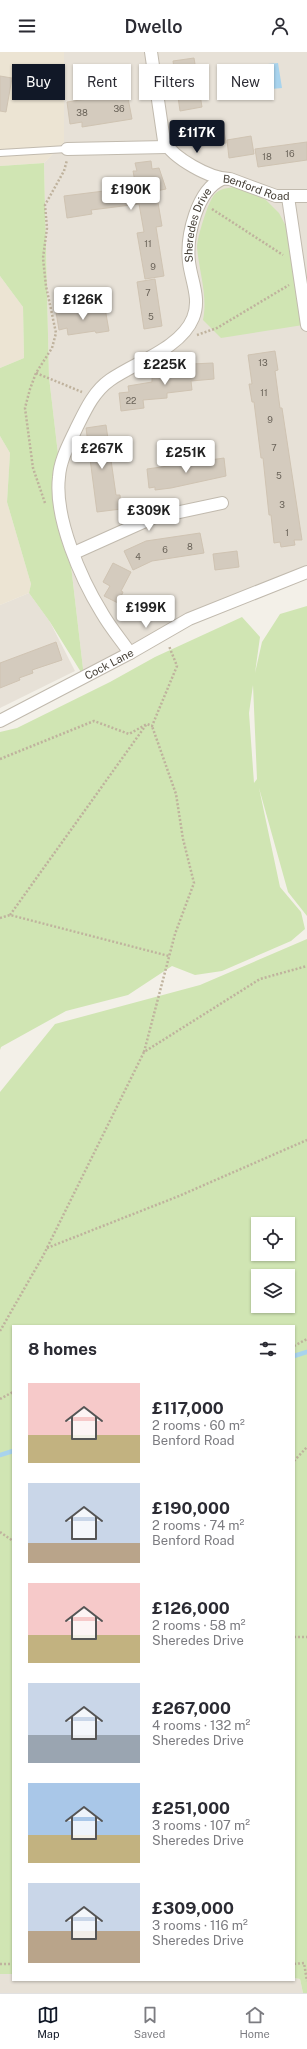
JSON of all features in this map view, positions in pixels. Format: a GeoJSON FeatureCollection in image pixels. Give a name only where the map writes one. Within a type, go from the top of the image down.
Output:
{"type":"FeatureCollection","features":[{"type":"Feature","properties":{"kind":"street"},"geometry":{"type":"LineString","coordinates":[[67,149],[167,147],[163,137],[151,52]]}},
{"type":"Feature","properties":{"kind":"street","name":"Benford Road"},"geometry":{"type":"LineString","coordinates":[[167,147],[172,153],[187,162],[222,179],[230,179],[276,196],[307,196]]}},
{"type":"Feature","properties":{"kind":"street","name":"Sheredes Drive"},"geometry":{"type":"LineString","coordinates":[[130,653],[95,601],[74,553],[60,506],[58,478],[61,463],[92,398],[109,381],[172,344],[189,327],[195,311],[195,291],[190,270],[188,249],[192,227],[201,202],[209,187],[222,179]]}},
{"type":"Feature","properties":{"kind":"street"},"geometry":{"type":"LineString","coordinates":[[288,197],[307,324]]}},
{"type":"Feature","properties":{"kind":"street"},"geometry":{"type":"LineString","coordinates":[[74,553],[152,518],[222,503]]}},
{"type":"Feature","properties":{"kind":"street","name":"Cock Lane"},"geometry":{"type":"LineString","coordinates":[[0,721],[130,653],[163,632],[196,616],[307,572]]}},
{"type":"Feature","properties":{"kind":"lane"},"geometry":{"type":"LineString","coordinates":[[0,153],[67,149]]}},
{"type":"Feature","properties":{"kind":"path"},"geometry":{"type":"LineString","coordinates":[[48,509],[32,468],[26,429],[25,408],[36,373],[52,348],[56,333],[51,314],[44,265],[47,228],[45,205],[64,171],[67,149]]}},
{"type":"Feature","properties":{"kind":"path"},"geometry":{"type":"LineString","coordinates":[[201,202],[297,264]]}},
{"type":"Feature","properties":{"kind":"path"},"geometry":{"type":"LineString","coordinates":[[181,336],[203,334],[217,328],[300,279]]}},
{"type":"Feature","properties":{"kind":"path"},"geometry":{"type":"LineString","coordinates":[[36,373],[59,381],[92,398]]}},
{"type":"Feature","properties":{"kind":"path"},"geometry":{"type":"LineString","coordinates":[[0,1331],[47,1248],[144,1052],[169,956],[194,883],[183,839],[176,794],[152,726],[177,666],[163,632]]}},
{"type":"Feature","properties":{"kind":"path"},"geometry":{"type":"LineString","coordinates":[[0,760],[94,721],[129,734],[147,724]]}},
{"type":"Feature","properties":{"kind":"path"},"geometry":{"type":"LineString","coordinates":[[147,724],[152,726]]}},
{"type":"Feature","properties":{"kind":"path"},"geometry":{"type":"LineString","coordinates":[[10,915],[147,724]]}},
{"type":"Feature","properties":{"kind":"path"},"geometry":{"type":"LineString","coordinates":[[0,918],[10,915],[169,956]]}},
{"type":"Feature","properties":{"kind":"path"},"geometry":{"type":"LineString","coordinates":[[144,1052],[260,979],[307,966]]}},
{"type":"Feature","properties":{"kind":"path"},"geometry":{"type":"LineString","coordinates":[[47,1248],[179,1196],[307,1140]]}},
{"type":"Feature","properties":{"kind":"path"},"geometry":{"type":"LineString","coordinates":[[295,1345],[307,1339]]}},
{"type":"Feature","properties":{"kind":"path"},"geometry":{"type":"LineString","coordinates":[[0,1399],[12,1393]]}},
{"type":"Feature","properties":{"kind":"path"},"geometry":{"type":"LineString","coordinates":[[295,1460],[307,1447]]}},
{"type":"Feature","properties":{"kind":"path"},"geometry":{"type":"LineString","coordinates":[[0,1532],[12,1540]]}},
{"type":"Feature","properties":{"kind":"path"},"geometry":{"type":"LineString","coordinates":[[295,1637],[307,1637]]}},
{"type":"Feature","properties":{"kind":"path"},"geometry":{"type":"LineString","coordinates":[[295,1964],[304,1963],[307,1981]]}},
{"type":"Feature","properties":{"kind":"path"},"geometry":{"type":"LineString","coordinates":[[0,1964],[12,1964]]}},
{"type":"Feature","properties":{"kind":"shaded area"},"geometry":{"type":"Polygon","coordinates":[[[0,52],[64,52],[64,64],[12,64],[12,100],[64,100],[64,142],[44,163],[0,166],[0,52]]]}},
{"type":"Feature","properties":{"kind":"shaded area"},"geometry":{"type":"Polygon","coordinates":[[[64,52],[307,52],[307,575],[163,632],[84,677],[49,377],[44,163],[64,142],[64,52]]]}},
{"type":"Feature","properties":{"kind":"shaded area"},"geometry":{"type":"Polygon","coordinates":[[[0,276],[23,307],[24,358],[0,368],[0,276]]]}},
{"type":"Feature","properties":{"kind":"shaded area"},"geometry":{"type":"Polygon","coordinates":[[[0,436],[10,453],[7,502],[31,584],[29,593],[0,605],[0,436]]]}},
{"type":"Feature","properties":{"kind":"shaded area"},"geometry":{"type":"Polygon","coordinates":[[[29,593],[50,622],[75,671],[0,708],[0,605],[29,593]]]}},
{"type":"Feature","properties":{"kind":"shaded area"},"geometry":{"type":"Polygon","coordinates":[[[0,1974],[12,1974],[12,1981],[295,1981],[295,1978],[300,1979],[303,1993],[0,1993],[0,1974]]]}},
{"type":"Feature","properties":{"kind":"green space"},"geometry":{"type":"Polygon","coordinates":[[[44,163],[49,377],[84,677],[50,622],[29,593],[31,584],[7,502],[10,453],[0,436],[0,368],[24,358],[23,307],[0,276],[0,166],[44,163]]]}},
{"type":"Feature","properties":{"kind":"green space"},"geometry":{"type":"Polygon","coordinates":[[[236,187],[266,200],[279,213],[288,230],[303,325],[221,338],[203,320],[203,284],[197,247],[199,236],[206,212],[214,195],[221,190],[236,187]]]}},
{"type":"Feature","properties":{"kind":"green space"},"geometry":{"type":"Polygon","coordinates":[[[307,606],[307,916],[288,892],[259,788],[280,887],[301,912],[305,929],[291,941],[222,971],[195,975],[172,966],[128,995],[66,1011],[1,1047],[0,1050],[0,732],[17,728],[110,682],[155,657],[242,617],[260,637],[255,673],[262,642],[280,614],[307,606]],[[253,685],[249,713],[254,783],[257,779],[253,685]]]}},
{"type":"Feature","properties":{"kind":"green space"},"geometry":{"type":"Polygon","coordinates":[[[307,939],[307,1993],[303,1993],[300,1979],[295,1978],[295,1325],[12,1325],[12,1974],[0,1974],[0,1092],[55,1024],[200,985],[307,939]]]}},
{"type":"Feature","properties":{"kind":"water"},"geometry":{"type":"Polygon","coordinates":[[[278,63],[282,88],[274,89],[274,64],[268,64],[278,63]]]}},
{"type":"Feature","properties":{"kind":"building"},"geometry":{"type":"Polygon","coordinates":[[[194,58],[195,64],[173,64],[173,61],[194,58]]]}},
{"type":"Feature","properties":{"kind":"building"},"geometry":{"type":"Polygon","coordinates":[[[0,76],[12,78],[6,112],[0,111],[0,76]]]}},
{"type":"Feature","properties":{"kind":"building"},"geometry":{"type":"Polygon","coordinates":[[[80,100],[128,100],[132,119],[82,127],[82,122],[70,124],[67,102],[80,100]]]}},
{"type":"Feature","properties":{"kind":"building"},"geometry":{"type":"Polygon","coordinates":[[[178,100],[201,100],[202,107],[180,111],[178,100]]]}},
{"type":"Feature","properties":{"kind":"building"},"geometry":{"type":"Polygon","coordinates":[[[223,125],[226,143],[202,146],[199,128],[223,125]]]}},
{"type":"Feature","properties":{"kind":"building"},"geometry":{"type":"Polygon","coordinates":[[[251,136],[254,154],[229,158],[227,140],[251,136]]]}},
{"type":"Feature","properties":{"kind":"building"},"geometry":{"type":"Polygon","coordinates":[[[307,142],[307,160],[258,167],[255,149],[307,142]]]}},
{"type":"Feature","properties":{"kind":"building"},"geometry":{"type":"Polygon","coordinates":[[[151,161],[152,169],[159,168],[166,189],[156,191],[162,226],[156,227],[164,276],[145,279],[137,233],[144,232],[139,204],[91,210],[92,214],[67,218],[64,196],[136,187],[133,171],[137,171],[135,163],[151,161]]]}},
{"type":"Feature","properties":{"kind":"building"},"geometry":{"type":"Polygon","coordinates":[[[155,279],[162,326],[144,329],[137,282],[155,279]]]}},
{"type":"Feature","properties":{"kind":"building"},"geometry":{"type":"Polygon","coordinates":[[[105,308],[109,331],[96,333],[95,331],[68,335],[67,328],[59,330],[56,312],[105,308]]]}},
{"type":"Feature","properties":{"kind":"building"},"geometry":{"type":"Polygon","coordinates":[[[275,351],[278,370],[275,371],[280,408],[282,408],[302,540],[294,540],[295,545],[281,547],[280,542],[274,543],[271,515],[269,515],[263,458],[261,458],[254,402],[252,402],[249,384],[252,384],[248,355],[275,351]]]}},
{"type":"Feature","properties":{"kind":"building"},"geometry":{"type":"Polygon","coordinates":[[[213,363],[214,379],[191,381],[192,390],[167,393],[167,398],[143,400],[144,408],[121,411],[119,393],[129,392],[128,386],[152,382],[152,378],[180,373],[179,370],[191,369],[191,364],[213,363]]]}},
{"type":"Feature","properties":{"kind":"building"},"geometry":{"type":"Polygon","coordinates":[[[106,425],[116,495],[120,495],[121,509],[97,512],[86,428],[106,425]]]}},
{"type":"Feature","properties":{"kind":"building"},"geometry":{"type":"Polygon","coordinates":[[[224,458],[226,476],[171,488],[155,490],[155,487],[149,488],[147,469],[224,458]]]}},
{"type":"Feature","properties":{"kind":"building"},"geometry":{"type":"Polygon","coordinates":[[[200,533],[204,553],[152,561],[133,570],[124,551],[146,541],[200,533]]]}},
{"type":"Feature","properties":{"kind":"building"},"geometry":{"type":"Polygon","coordinates":[[[237,551],[239,567],[215,570],[213,554],[237,551]]]}},
{"type":"Feature","properties":{"kind":"building"},"geometry":{"type":"Polygon","coordinates":[[[113,563],[131,572],[121,591],[123,592],[118,603],[104,596],[110,586],[103,582],[113,563]]]}},
{"type":"Feature","properties":{"kind":"building"},"geometry":{"type":"Polygon","coordinates":[[[56,642],[62,660],[32,670],[33,673],[19,678],[20,680],[0,688],[0,663],[56,642]]]}},
{"type":"Feature","properties":{"kind":"waterway"},"geometry":{"type":"LineString","coordinates":[[295,1356],[307,1352]]}},
{"type":"Feature","properties":{"kind":"waterway"},"geometry":{"type":"LineString","coordinates":[[0,1455],[12,1451]]}}]}
